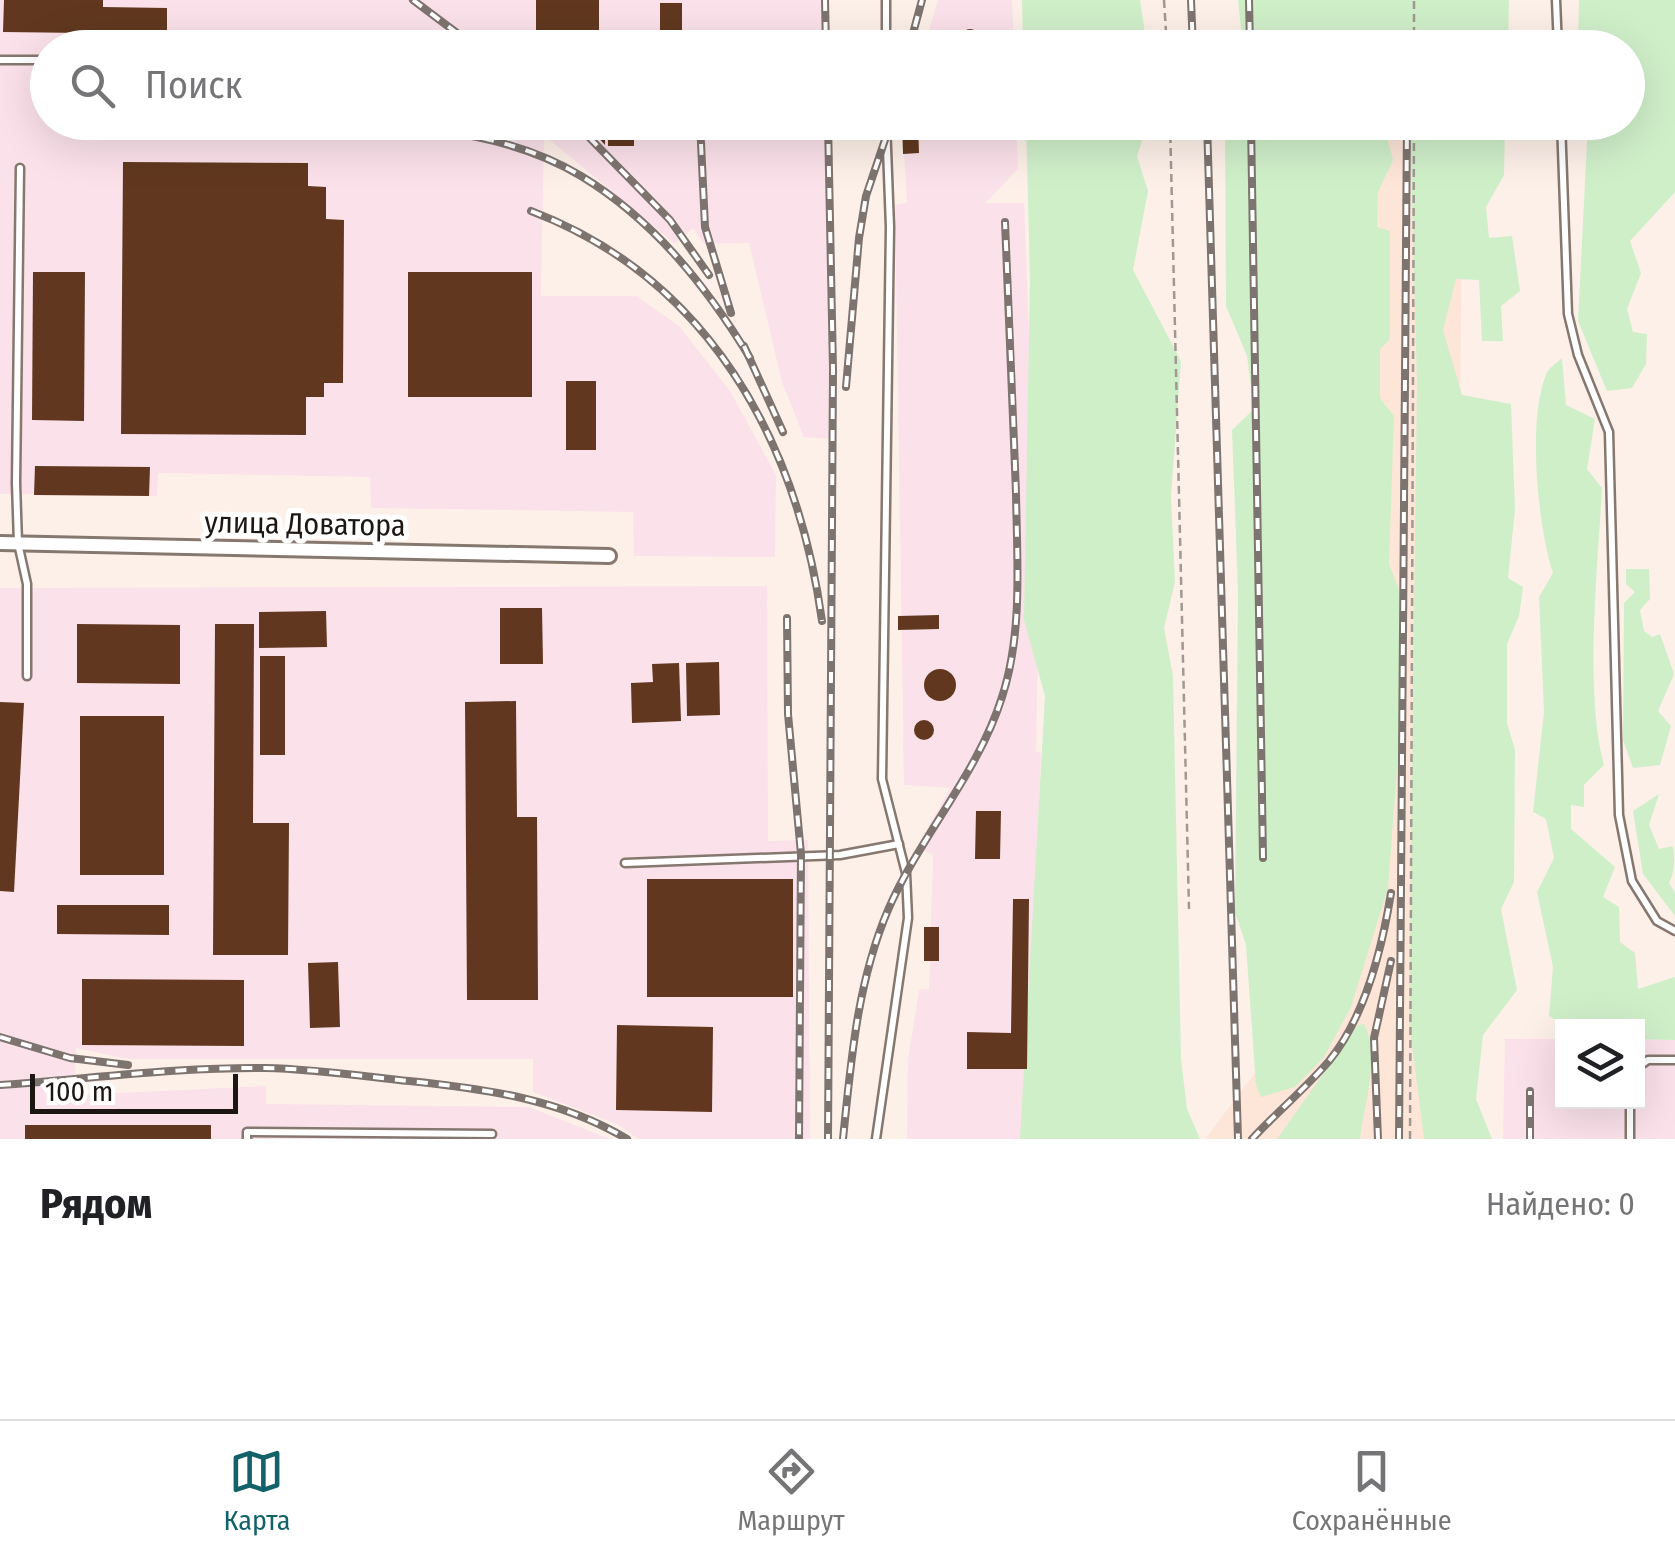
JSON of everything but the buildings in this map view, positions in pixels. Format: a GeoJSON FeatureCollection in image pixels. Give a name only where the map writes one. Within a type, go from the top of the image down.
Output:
{"type":"FeatureCollection","features":[{"type":"Feature","properties":{"kind":"street","name":"улица Доватора"},"geometry":{"type":"LineString","coordinates":[[0,543],[609,556]]}},
{"type":"Feature","properties":{"kind":"lane"},"geometry":{"type":"LineString","coordinates":[[886,0],[886,30]]}},
{"type":"Feature","properties":{"kind":"lane"},"geometry":{"type":"LineString","coordinates":[[1556,0],[1557,30]]}},
{"type":"Feature","properties":{"kind":"lane"},"geometry":{"type":"LineString","coordinates":[[0,60],[30,60]]}},
{"type":"Feature","properties":{"kind":"lane"},"geometry":{"type":"LineString","coordinates":[[876,1139],[908,918],[906,873],[882,779],[890,227],[887,140]]}},
{"type":"Feature","properties":{"kind":"lane"},"geometry":{"type":"LineString","coordinates":[[1562,140],[1568,314],[1578,354],[1609,432],[1619,815],[1632,881],[1657,920],[1675,931]]}},
{"type":"Feature","properties":{"kind":"lane"},"geometry":{"type":"LineString","coordinates":[[20,168],[18,543],[27,584],[27,676]]}},
{"type":"Feature","properties":{"kind":"lane"},"geometry":{"type":"LineString","coordinates":[[625,863],[840,855],[899,844]]}},
{"type":"Feature","properties":{"kind":"lane"},"geometry":{"type":"LineString","coordinates":[[1645,1062],[1675,1060]]}},
{"type":"Feature","properties":{"kind":"lane"},"geometry":{"type":"LineString","coordinates":[[1630,1109],[1630,1139]]}},
{"type":"Feature","properties":{"kind":"lane"},"geometry":{"type":"LineString","coordinates":[[247,1139],[247,1132],[492,1134]]}},
{"type":"Feature","properties":{"kind":"path"},"geometry":{"type":"LineString","coordinates":[[1164,0],[1165,30]]}},
{"type":"Feature","properties":{"kind":"path"},"geometry":{"type":"LineString","coordinates":[[1414,0],[1414,30]]}},
{"type":"Feature","properties":{"kind":"path"},"geometry":{"type":"LineString","coordinates":[[1170,140],[1188,909]]}},
{"type":"Feature","properties":{"kind":"path"},"geometry":{"type":"LineString","coordinates":[[1410,1139],[1414,140]]}},
{"type":"Feature","properties":{"kind":"shaded area"},"geometry":{"type":"Polygon","coordinates":[[[0,0],[825,0],[826,30],[30,30],[30,140],[544,140],[541,296],[636,296],[679,326],[730,391],[776,475],[775,557],[634,556],[633,512],[371,508],[370,477],[158,473],[157,496],[0,494],[0,0]]]}},
{"type":"Feature","properties":{"kind":"shaded area"},"geometry":{"type":"Polygon","coordinates":[[[938,0],[1012,0],[1013,30],[929,30],[938,0]]]}},
{"type":"Feature","properties":{"kind":"shaded area"},"geometry":{"type":"Polygon","coordinates":[[[550,140],[827,140],[831,439],[804,437],[782,382],[749,243],[704,244],[693,228],[675,244],[550,140]]]}},
{"type":"Feature","properties":{"kind":"shaded area"},"geometry":{"type":"Polygon","coordinates":[[[903,140],[1017,140],[1018,169],[985,203],[1024,203],[1039,600],[1036,751],[1041,753],[1025,1139],[907,1139],[908,1060],[919,990],[929,989],[933,855],[917,848],[950,788],[904,785],[895,205],[907,203],[903,140]]]}},
{"type":"Feature","properties":{"kind":"shaded area"},"geometry":{"type":"Polygon","coordinates":[[[1370,140],[1464,140],[1449,1139],[1205,1139],[1346,954],[1370,140]]]}},
{"type":"Feature","properties":{"kind":"shaded area"},"geometry":{"type":"Polygon","coordinates":[[[767,586],[768,841],[808,840],[810,1139],[638,1139],[617,1124],[533,1092],[533,1059],[128,1059],[76,1048],[75,1095],[266,1086],[266,1104],[529,1107],[610,1139],[0,1139],[0,588],[767,586]]]}},
{"type":"Feature","properties":{"kind":"shaded area"},"geometry":{"type":"Polygon","coordinates":[[[1505,1039],[1555,1039],[1555,1109],[1645,1109],[1645,1039],[1675,1040],[1675,1139],[1503,1139],[1505,1039]]]}},
{"type":"Feature","properties":{"kind":"green space"},"geometry":{"type":"Polygon","coordinates":[[[1022,0],[1140,0],[1144,30],[1023,30],[1022,0]]]}},
{"type":"Feature","properties":{"kind":"green space"},"geometry":{"type":"Polygon","coordinates":[[[1238,0],[1509,0],[1508,30],[1241,30],[1238,0]]]}},
{"type":"Feature","properties":{"kind":"green space"},"geometry":{"type":"Polygon","coordinates":[[[1579,0],[1675,0],[1675,192],[1630,241],[1641,273],[1627,309],[1633,332],[1647,334],[1646,364],[1632,388],[1607,391],[1578,321],[1587,140],[1645,140],[1645,30],[1578,30],[1579,0]]]}},
{"type":"Feature","properties":{"kind":"green space"},"geometry":{"type":"Polygon","coordinates":[[[1026,140],[1142,140],[1137,156],[1148,191],[1133,270],[1181,361],[1171,497],[1175,582],[1164,628],[1173,676],[1181,1059],[1187,1109],[1200,1139],[1020,1139],[1045,696],[1024,620],[1030,278],[1026,140]]]}},
{"type":"Feature","properties":{"kind":"green space"},"geometry":{"type":"Polygon","coordinates":[[[1225,140],[1388,140],[1393,160],[1378,192],[1377,227],[1390,231],[1390,339],[1380,349],[1380,398],[1394,416],[1389,564],[1399,590],[1399,742],[1388,888],[1351,1007],[1324,1057],[1295,1087],[1261,1097],[1256,1085],[1246,945],[1235,912],[1238,593],[1232,430],[1254,409],[1247,356],[1226,306],[1225,140]]]}},
{"type":"Feature","properties":{"kind":"green space"},"geometry":{"type":"Polygon","coordinates":[[[1410,140],[1505,140],[1504,175],[1486,207],[1489,238],[1512,236],[1520,291],[1501,306],[1503,341],[1482,341],[1479,280],[1456,279],[1443,330],[1462,395],[1511,404],[1515,510],[1508,578],[1523,587],[1519,616],[1507,644],[1507,723],[1515,750],[1514,882],[1501,909],[1517,990],[1483,1035],[1476,1099],[1492,1139],[1424,1139],[1409,1021],[1417,383],[1410,140]]]}},
{"type":"Feature","properties":{"kind":"green space"},"geometry":{"type":"Polygon","coordinates":[[[1562,358],[1566,405],[1595,419],[1587,469],[1602,488],[1594,667],[1598,736],[1604,765],[1584,785],[1584,807],[1571,805],[1571,829],[1615,867],[1603,897],[1619,907],[1620,942],[1635,953],[1638,989],[1675,977],[1675,1040],[1645,1039],[1645,1019],[1555,1020],[1549,1016],[1553,967],[1537,892],[1554,858],[1546,819],[1533,812],[1544,712],[1539,597],[1553,573],[1539,502],[1537,419],[1540,395],[1551,368],[1562,358]]]}},
{"type":"Feature","properties":{"kind":"green space"},"geometry":{"type":"Polygon","coordinates":[[[1626,569],[1649,569],[1650,599],[1640,610],[1644,631],[1652,637],[1660,634],[1674,674],[1658,711],[1671,726],[1660,765],[1633,768],[1623,740],[1624,603],[1635,592],[1626,584],[1626,569]]]}},
{"type":"Feature","properties":{"kind":"green space"},"geometry":{"type":"Polygon","coordinates":[[[1659,794],[1649,825],[1659,849],[1673,846],[1674,865],[1669,883],[1675,893],[1675,916],[1643,874],[1633,811],[1659,794]]]}},
{"type":"Feature","properties":{"kind":"green space"},"geometry":{"type":"Polygon","coordinates":[[[1364,1024],[1371,1065],[1360,1139],[1277,1139],[1358,1025],[1364,1024]]]}},
{"type":"Feature","properties":{"kind":"railway"},"geometry":{"type":"LineString","coordinates":[[413,0],[453,30]]}},
{"type":"Feature","properties":{"kind":"railway"},"geometry":{"type":"LineString","coordinates":[[825,0],[826,30]]}},
{"type":"Feature","properties":{"kind":"railway"},"geometry":{"type":"LineString","coordinates":[[914,30],[922,0]]}},
{"type":"Feature","properties":{"kind":"railway"},"geometry":{"type":"LineString","coordinates":[[1191,0],[1192,30]]}},
{"type":"Feature","properties":{"kind":"railway"},"geometry":{"type":"LineString","coordinates":[[1249,0],[1250,30]]}},
{"type":"Feature","properties":{"kind":"railway"},"geometry":{"type":"LineString","coordinates":[[487,140],[546,158],[581,176],[632,213],[697,281],[750,358]]}},
{"type":"Feature","properties":{"kind":"railway"},"geometry":{"type":"LineString","coordinates":[[592,140],[670,220],[709,275]]}},
{"type":"Feature","properties":{"kind":"railway"},"geometry":{"type":"LineString","coordinates":[[701,140],[705,227],[731,313]]}},
{"type":"Feature","properties":{"kind":"railway"},"geometry":{"type":"LineString","coordinates":[[828,140],[833,369],[828,1139]]}},
{"type":"Feature","properties":{"kind":"railway"},"geometry":{"type":"LineString","coordinates":[[846,387],[859,238],[866,196],[885,140]]}},
{"type":"Feature","properties":{"kind":"railway"},"geometry":{"type":"LineString","coordinates":[[1208,140],[1238,1139]]}},
{"type":"Feature","properties":{"kind":"railway"},"geometry":{"type":"LineString","coordinates":[[1251,140],[1263,858]]}},
{"type":"Feature","properties":{"kind":"railway"},"geometry":{"type":"LineString","coordinates":[[1399,1139],[1407,140]]}},
{"type":"Feature","properties":{"kind":"railway"},"geometry":{"type":"LineString","coordinates":[[531,211],[593,240],[648,278],[694,322],[734,373],[766,429],[791,490],[810,554],[822,621]]}},
{"type":"Feature","properties":{"kind":"railway"},"geometry":{"type":"LineString","coordinates":[[843,1139],[857,1023],[877,938],[901,883],[979,752],[1009,673],[1017,596],[1017,545],[1005,222]]}},
{"type":"Feature","properties":{"kind":"railway"},"geometry":{"type":"LineString","coordinates":[[744,346],[783,432]]}},
{"type":"Feature","properties":{"kind":"railway"},"geometry":{"type":"LineString","coordinates":[[787,618],[788,714],[801,854],[799,1139]]}},
{"type":"Feature","properties":{"kind":"railway"},"geometry":{"type":"LineString","coordinates":[[1252,1139],[1329,1061],[1353,1024],[1377,959],[1391,893]]}},
{"type":"Feature","properties":{"kind":"railway"},"geometry":{"type":"LineString","coordinates":[[1378,1139],[1374,1038],[1391,961]]}},
{"type":"Feature","properties":{"kind":"railway"},"geometry":{"type":"LineString","coordinates":[[0,1037],[70,1058],[128,1065]]}},
{"type":"Feature","properties":{"kind":"railway"},"geometry":{"type":"LineString","coordinates":[[0,1085],[199,1069],[320,1071],[522,1098],[576,1114],[627,1139]]}},
{"type":"Feature","properties":{"kind":"railway"},"geometry":{"type":"LineString","coordinates":[[1530,1091],[1530,1139]]}}]}
